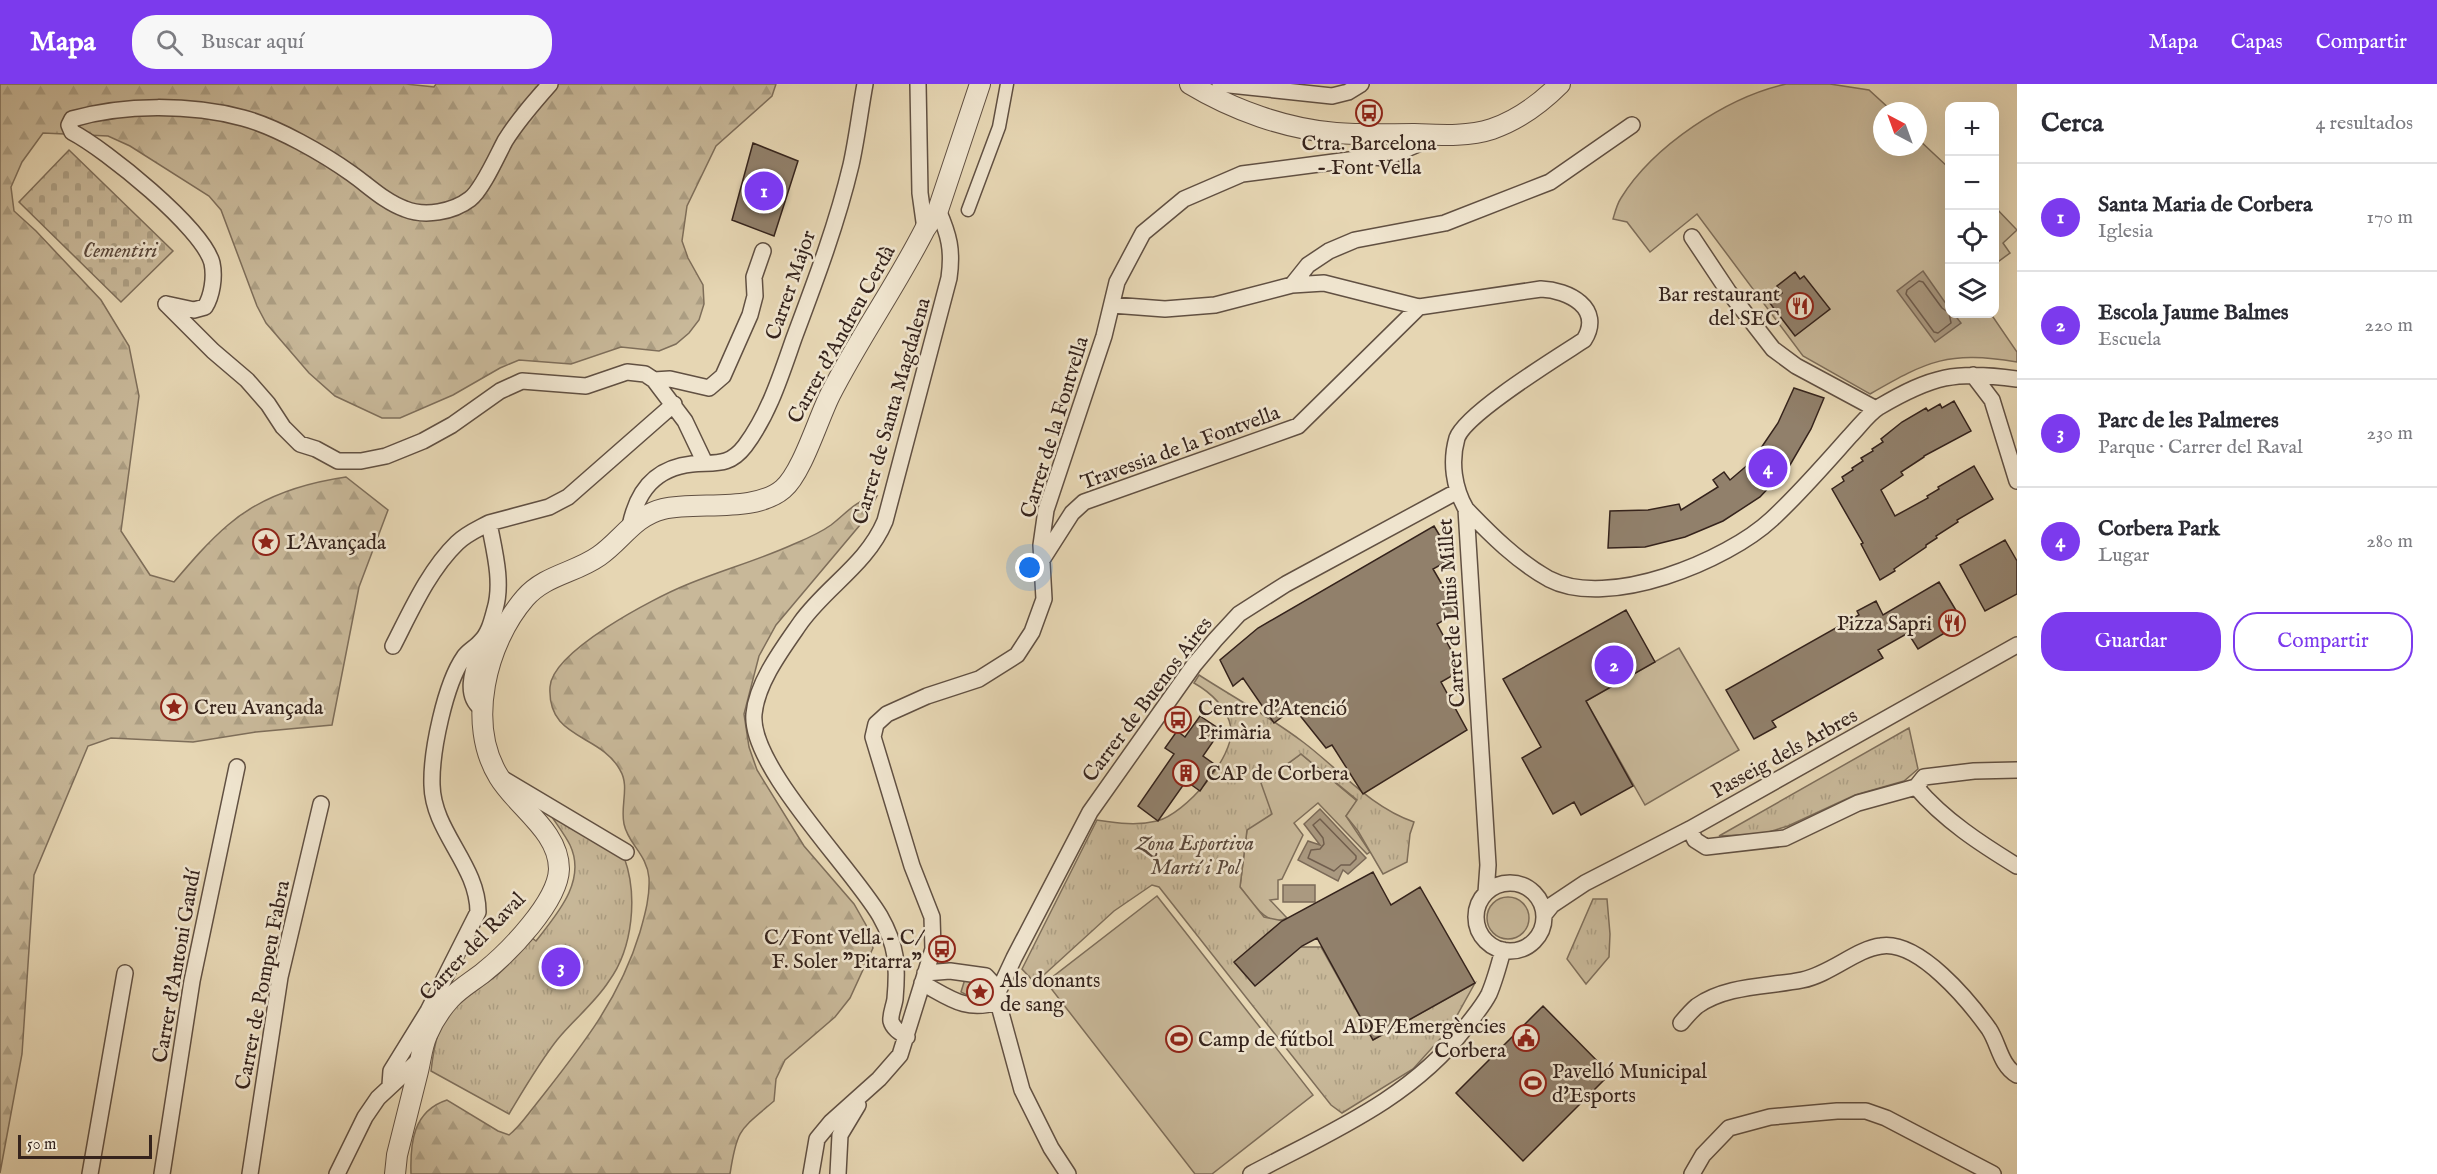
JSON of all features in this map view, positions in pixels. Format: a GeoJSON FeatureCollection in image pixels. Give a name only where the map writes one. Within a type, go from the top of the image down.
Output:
{"type":"FeatureCollection","features":[{"type":"Feature","properties":{"kind":"street"},"geometry":{"type":"LineString","coordinates":[[550,84],[521,118],[472,198],[456,207],[426,213],[406,210],[297,141],[244,118],[215,112],[148,108],[108,110],[72,119],[69,125],[72,132],[90,141],[125,167],[201,242],[212,263],[212,297],[205,308],[194,310],[165,304],[213,351],[247,380],[268,404],[283,427],[300,444],[316,449],[338,461],[361,461],[386,456],[423,441],[452,425],[501,390],[522,381],[585,386],[627,372],[645,374],[654,380],[674,404],[690,430],[705,464]]}},
{"type":"Feature","properties":{"kind":"street","name":"Carrer Major"},"geometry":{"type":"LineString","coordinates":[[630,526],[633,508],[643,489],[658,476],[677,467],[726,462],[742,449],[759,428],[810,296],[851,166],[865,84]]}},
{"type":"Feature","properties":{"kind":"street"},"geometry":{"type":"LineString","coordinates":[[918,84],[920,193],[925,229]]}},
{"type":"Feature","properties":{"kind":"street","name":"Carrer d'Andreu Cerdà"},"geometry":{"type":"LineString","coordinates":[[630,526],[645,515],[661,509],[743,503],[774,495],[783,489],[797,468],[830,394],[938,210],[980,84]]}},
{"type":"Feature","properties":{"kind":"street"},"geometry":{"type":"LineString","coordinates":[[968,210],[999,127],[1007,84]]}},
{"type":"Feature","properties":{"kind":"street"},"geometry":{"type":"LineString","coordinates":[[1190,84],[1231,107],[1297,127],[1335,133],[1439,135],[1475,134],[1504,124],[1533,107],[1560,84]]}},
{"type":"Feature","properties":{"kind":"street"},"geometry":{"type":"LineString","coordinates":[[1220,84],[1332,96],[1348,92],[1361,84]]}},
{"type":"Feature","properties":{"kind":"street"},"geometry":{"type":"LineString","coordinates":[[1292,285],[1308,265],[1337,247],[1355,240],[1444,223],[1550,182],[1632,125]]}},
{"type":"Feature","properties":{"kind":"street"},"geometry":{"type":"LineString","coordinates":[[1372,157],[1381,145],[1383,134]]}},
{"type":"Feature","properties":{"kind":"street","name":"Carrer de la Fontvella"},"geometry":{"type":"LineString","coordinates":[[811,1174],[817,1138],[831,1122],[866,1092],[900,1055],[933,949],[932,917],[912,866],[873,737],[876,724],[887,714],[927,696],[979,679],[1017,656],[1032,632],[1044,599],[1042,560],[1046,510],[1104,336],[1117,282],[1143,232],[1184,199],[1242,174],[1392,155],[1439,135]]}},
{"type":"Feature","properties":{"kind":"street","name":"Carrer de Santa Magdalena"},"geometry":{"type":"LineString","coordinates":[[907,1037],[894,1028],[891,1020],[895,1001],[897,956],[891,935],[870,900],[775,774],[756,739],[753,724],[757,697],[778,656],[809,612],[866,554],[885,521],[949,278],[950,239],[938,210]]}},
{"type":"Feature","properties":{"kind":"street"},"geometry":{"type":"LineString","coordinates":[[1692,237],[1728,291],[1773,349],[1796,366],[1876,409]]}},
{"type":"Feature","properties":{"kind":"street"},"geometry":{"type":"LineString","coordinates":[[654,380],[670,379],[709,388],[723,376],[750,315],[755,296],[754,277],[763,251]]}},
{"type":"Feature","properties":{"kind":"street","name":"Carrer de Lluis Millet"},"geometry":{"type":"LineString","coordinates":[[1112,305],[1165,309],[1215,305],[1292,285],[1324,284],[1419,307],[1541,289],[1569,294],[1587,311],[1589,325],[1584,340],[1486,407],[1465,426],[1457,437],[1454,475],[1456,492],[1466,509],[1488,865],[1486,893]]}},
{"type":"Feature","properties":{"kind":"street","name":"Travessia de la Fontvella"},"geometry":{"type":"LineString","coordinates":[[1042,560],[1072,513],[1084,502],[1298,426],[1419,307]]}},
{"type":"Feature","properties":{"kind":"street"},"geometry":{"type":"LineString","coordinates":[[1973,375],[1992,400],[2017,481]]}},
{"type":"Feature","properties":{"kind":"street"},"geometry":{"type":"LineString","coordinates":[[1466,509],[1493,538],[1521,561],[1551,580],[1573,586],[1596,588],[1631,585],[1700,564],[1737,546],[1771,520],[1876,409],[1925,383],[1950,376],[1973,375],[2017,379]]}},
{"type":"Feature","properties":{"kind":"street"},"geometry":{"type":"LineString","coordinates":[[393,646],[436,570],[457,543],[489,523],[549,507],[568,497],[674,404]]}},
{"type":"Feature","properties":{"kind":"street","name":"Carrer de Buenos Aires"},"geometry":{"type":"LineString","coordinates":[[999,996],[1090,812],[1194,665],[1215,640],[1239,614],[1286,585],[1456,492]]}},
{"type":"Feature","properties":{"kind":"street"},"geometry":{"type":"LineString","coordinates":[[481,708],[471,694],[472,682],[482,641],[496,607],[497,594],[497,568],[489,523]]}},
{"type":"Feature","properties":{"kind":"street","name":"Carrer del Raval"},"geometry":{"type":"LineString","coordinates":[[395,1174],[397,1155],[427,1035],[449,1000],[484,972],[517,940],[545,905],[557,881],[559,869],[555,849],[545,832],[499,777],[485,738],[481,708],[486,680],[496,650],[514,612],[526,596],[548,579],[600,555],[630,526]]}},
{"type":"Feature","properties":{"kind":"street"},"geometry":{"type":"LineString","coordinates":[[1467,550],[1493,538]]}},
{"type":"Feature","properties":{"kind":"street"},"geometry":{"type":"LineString","coordinates":[[390,1085],[391,1071],[428,1011],[478,912],[478,896],[474,884],[449,841],[439,816],[432,787],[434,748],[447,698],[464,656],[482,641]]}},
{"type":"Feature","properties":{"kind":"street","name":"Passeig dels Arbres"},"geometry":{"type":"LineString","coordinates":[[1544,915],[1568,892],[1650,848],[1690,830],[2017,645]]}},
{"type":"Feature","properties":{"kind":"street","name":"Carrer d'Antoni Gaudí"},"geometry":{"type":"LineString","coordinates":[[162,1174],[192,981],[237,767]]}},
{"type":"Feature","properties":{"kind":"street"},"geometry":{"type":"LineString","coordinates":[[1690,830],[1695,840],[1706,847],[1785,838],[1858,803],[1916,788],[1920,780],[1929,775],[2017,770]]}},
{"type":"Feature","properties":{"kind":"street"},"geometry":{"type":"LineString","coordinates":[[499,777],[626,852]]}},
{"type":"Feature","properties":{"kind":"street"},"geometry":{"type":"LineString","coordinates":[[1916,788],[1982,845],[2017,866]]}},
{"type":"Feature","properties":{"kind":"street","name":"Carrer de Pompeu Fabra"},"geometry":{"type":"LineString","coordinates":[[250,1174],[280,977],[321,804]]}},
{"type":"Feature","properties":{"kind":"street"},"geometry":{"type":"LineString","coordinates":[[1506,883],[1521,885],[1534,893],[1544,915],[1541,929],[1533,942],[1519,949],[1503,950],[1488,944],[1478,931],[1476,923],[1477,907],[1486,893],[1506,883]]}},
{"type":"Feature","properties":{"kind":"street","name":"Passeig dels Arbres"},"geometry":{"type":"LineString","coordinates":[[1534,893],[1568,892]]}},
{"type":"Feature","properties":{"kind":"street"},"geometry":{"type":"LineString","coordinates":[[1681,1023],[1696,1007],[1736,990],[1817,977],[1869,948],[1884,945],[1898,947],[1939,973],[1957,990],[1990,1031],[2009,1070],[2017,1075]]}},
{"type":"Feature","properties":{"kind":"street"},"geometry":{"type":"LineString","coordinates":[[933,949],[950,970]]}},
{"type":"Feature","properties":{"kind":"street"},"geometry":{"type":"LineString","coordinates":[[1251,1174],[1382,1105],[1415,1080],[1452,1044],[1482,1006],[1489,993],[1503,950]]}},
{"type":"Feature","properties":{"kind":"street"},"geometry":{"type":"LineString","coordinates":[[924,978],[950,970],[986,976],[999,996],[1022,1090],[1051,1148],[1068,1174]]}},
{"type":"Feature","properties":{"kind":"street"},"geometry":{"type":"LineString","coordinates":[[90,1174],[125,973]]}},
{"type":"Feature","properties":{"kind":"street"},"geometry":{"type":"LineString","coordinates":[[924,978],[966,1006],[982,1007],[999,996]]}},
{"type":"Feature","properties":{"kind":"street"},"geometry":{"type":"LineString","coordinates":[[337,1174],[365,1117],[390,1085],[421,1058]]}},
{"type":"Feature","properties":{"kind":"street"},"geometry":{"type":"LineString","coordinates":[[838,1174],[840,1135],[866,1092]]}},
{"type":"Feature","properties":{"kind":"street"},"geometry":{"type":"LineString","coordinates":[[1692,1174],[1703,1155],[1729,1128],[1770,1117],[1837,1111],[1866,1111],[1886,1118],[1993,1174]]}},
{"type":"Feature","properties":{"kind":"green space"},"geometry":{"type":"Polygon","coordinates":[[[0,84],[406,84],[434,87],[436,84],[776,84],[772,96],[716,146],[687,206],[682,241],[688,258],[703,285],[704,304],[699,320],[689,333],[676,344],[659,351],[621,347],[571,364],[519,360],[500,368],[453,395],[400,418],[382,418],[335,396],[309,373],[266,323],[257,306],[221,210],[209,196],[130,146],[108,136],[43,133],[22,162],[11,187],[14,211],[101,300],[129,346],[139,396],[121,531],[150,575],[174,582],[214,538],[241,515],[269,499],[299,487],[346,477],[388,510],[359,587],[332,725],[256,732],[193,742],[111,738],[88,746],[34,875],[22,1054],[0,1173],[0,84]]]}},
{"type":"Feature","properties":{"kind":"green space"},"geometry":{"type":"Polygon","coordinates":[[[1786,84],[1830,84],[1869,90],[1882,102],[1873,102],[1873,156],[1927,156],[1927,147],[1945,164],[1945,318],[1994,318],[2017,352],[2017,362],[1973,358],[1940,361],[1908,373],[1870,394],[1803,356],[1697,214],[1650,252],[1627,222],[1613,219],[1620,200],[1652,160],[1693,126],[1716,112],[1763,90],[1786,84]]]}},
{"type":"Feature","properties":{"kind":"green space","name":"Cementiri"},"geometry":{"type":"Polygon","coordinates":[[[69,150],[173,251],[121,302],[19,202],[69,150]]]}},
{"type":"Feature","properties":{"kind":"green space"},"geometry":{"type":"Polygon","coordinates":[[[1999,211],[2017,230],[2003,243],[2010,253],[1999,261],[1999,211]]]}},
{"type":"Feature","properties":{"kind":"green space"},"geometry":{"type":"Polygon","coordinates":[[[877,496],[865,519],[776,625],[759,656],[744,714],[749,747],[757,770],[804,846],[854,904],[866,925],[873,948],[850,998],[835,1017],[785,1060],[776,1079],[774,1101],[747,1125],[738,1138],[730,1174],[411,1174],[411,1151],[420,1120],[436,1105],[447,1100],[498,1131],[509,1135],[516,1129],[565,1067],[609,1004],[621,981],[640,932],[648,899],[649,878],[645,862],[629,838],[624,824],[623,776],[611,758],[566,727],[557,717],[551,704],[550,687],[555,673],[585,642],[629,613],[686,585],[813,536],[857,504],[877,496]]]}},
{"type":"Feature","properties":{"kind":"green space"},"geometry":{"type":"Polygon","coordinates":[[[1679,648],[1739,750],[1645,805],[1586,701],[1679,648]]]}},
{"type":"Feature","properties":{"kind":"green space","name":"Zona Esportiva Martí i Pol"},"geometry":{"type":"Polygon","coordinates":[[[1199,675],[1290,733],[1383,807],[1414,822],[1410,834],[1407,862],[1383,874],[1358,831],[1346,816],[1357,800],[1301,754],[1261,783],[1272,814],[1247,830],[1240,887],[1264,917],[1283,921],[1300,947],[1321,947],[1373,1040],[1475,983],[1450,1028],[1413,1069],[1342,1113],[1331,1105],[1159,887],[1152,885],[1114,911],[1035,983],[1022,969],[1097,820],[1119,823],[1157,821],[1181,808],[1206,783],[1217,768],[1230,740],[1231,728],[1222,707],[1194,683],[1199,675]]]}},
{"type":"Feature","properties":{"kind":"green space"},"geometry":{"type":"Polygon","coordinates":[[[1909,728],[1918,769],[1904,781],[1855,795],[1788,826],[1762,834],[1719,836],[1909,728]]]}},
{"type":"Feature","properties":{"kind":"green space"},"geometry":{"type":"Polygon","coordinates":[[[1301,754],[1357,801],[1346,816],[1370,852],[1367,854],[1318,803],[1294,823],[1303,835],[1282,879],[1278,880],[1278,899],[1270,900],[1287,918],[1272,920],[1260,912],[1240,887],[1247,830],[1261,783],[1301,754]]]}},
{"type":"Feature","properties":{"kind":"green space"},"geometry":{"type":"Polygon","coordinates":[[[552,817],[624,857],[631,888],[631,921],[623,953],[609,981],[550,1049],[509,1114],[431,1071],[432,1061],[438,1034],[451,1010],[462,999],[501,972],[532,938],[536,941],[553,920],[567,896],[575,871],[574,858],[568,841],[552,817]]]}},
{"type":"Feature","properties":{"kind":"green space","name":"Camp de fútbol"},"geometry":{"type":"Polygon","coordinates":[[[1157,896],[1313,1095],[1212,1174],[1195,1174],[1046,982],[1157,896]]]}},
{"type":"Feature","properties":{"kind":"green space"},"geometry":{"type":"Polygon","coordinates":[[[1508,897],[1523,903],[1529,918],[1523,933],[1508,939],[1493,933],[1487,918],[1493,903],[1508,897]]]}},
{"type":"Feature","properties":{"kind":"green space"},"geometry":{"type":"Polygon","coordinates":[[[1593,899],[1607,899],[1609,957],[1586,984],[1567,959],[1593,899]]]}},
{"type":"Feature","properties":{"kind":"green space"},"geometry":{"type":"Polygon","coordinates":[[[965,979],[975,979],[984,984],[983,994],[976,1000],[961,992],[965,979]]]}},
{"type":"Feature","properties":{"kind":"water"},"geometry":{"type":"Polygon","coordinates":[[[1923,271],[1945,302],[1945,318],[1957,318],[1961,323],[1935,342],[1897,291],[1923,271]]]}},
{"type":"Feature","properties":{"kind":"water"},"geometry":{"type":"Polygon","coordinates":[[[1320,809],[1366,858],[1348,874],[1343,870],[1338,881],[1298,860],[1308,841],[1320,845],[1304,824],[1320,809]]]}},
{"type":"Feature","properties":{"kind":"water"},"geometry":{"type":"Polygon","coordinates":[[[1283,885],[1315,885],[1315,902],[1283,902],[1283,885]]]}},
{"type":"Feature","properties":{"kind":"building"},"geometry":{"type":"Polygon","coordinates":[[[753,143],[798,161],[774,236],[732,220],[753,143]]]}},
{"type":"Feature","properties":{"kind":"building","name":"Bar restaurant del SEC"},"geometry":{"type":"Polygon","coordinates":[[[1795,272],[1800,279],[1804,276],[1830,309],[1795,336],[1769,302],[1782,293],[1777,286],[1795,272]]]}},
{"type":"Feature","properties":{"kind":"building"},"geometry":{"type":"Polygon","coordinates":[[[1794,388],[1824,398],[1811,429],[1790,465],[1760,497],[1723,521],[1685,537],[1645,547],[1608,548],[1610,511],[1648,510],[1679,504],[1681,510],[1718,487],[1713,480],[1724,472],[1730,480],[1764,451],[1761,448],[1778,423],[1794,388]]]}},
{"type":"Feature","properties":{"kind":"building"},"geometry":{"type":"Polygon","coordinates":[[[1954,401],[1971,431],[1924,456],[1901,472],[1903,475],[1881,490],[1895,516],[1928,498],[1927,496],[1939,489],[1938,487],[1974,466],[1993,499],[1957,520],[1958,522],[1936,536],[1937,538],[1926,547],[1880,580],[1861,544],[1863,543],[1832,489],[1844,481],[1842,477],[1863,461],[1861,458],[1873,451],[1872,449],[1883,442],[1881,439],[1902,422],[1926,408],[1928,411],[1940,404],[1942,408],[1954,401]]]}},
{"type":"Feature","properties":{"kind":"building"},"geometry":{"type":"Polygon","coordinates":[[[1434,526],[1453,558],[1433,569],[1458,612],[1437,624],[1462,670],[1441,682],[1467,730],[1363,794],[1332,745],[1326,748],[1294,708],[1274,723],[1243,678],[1233,686],[1220,660],[1258,628],[1434,526]]]}},
{"type":"Feature","properties":{"kind":"building"},"geometry":{"type":"Polygon","coordinates":[[[2005,540],[2017,561],[2017,594],[1985,611],[1960,565],[2005,540]]]}},
{"type":"Feature","properties":{"kind":"building"},"geometry":{"type":"Polygon","coordinates":[[[1939,582],[1963,622],[1918,649],[1908,633],[1878,650],[1883,658],[1772,721],[1776,727],[1754,739],[1726,690],[1859,615],[1857,611],[1876,601],[1883,615],[1939,582]]]}},
{"type":"Feature","properties":{"kind":"building"},"geometry":{"type":"Polygon","coordinates":[[[1626,610],[1655,662],[1586,701],[1633,786],[1581,815],[1574,802],[1553,814],[1522,758],[1541,747],[1503,679],[1626,610]]]}},
{"type":"Feature","properties":{"kind":"building","name":"CAP de Corbera"},"geometry":{"type":"Polygon","coordinates":[[[1200,716],[1221,730],[1203,756],[1217,766],[1200,791],[1186,781],[1158,821],[1138,806],[1174,754],[1165,748],[1177,731],[1185,737],[1200,716]]]}},
{"type":"Feature","properties":{"kind":"building"},"geometry":{"type":"Polygon","coordinates":[[[1373,872],[1391,905],[1420,887],[1475,983],[1373,1040],[1317,938],[1302,946],[1255,986],[1234,962],[1282,921],[1373,872]]]}},
{"type":"Feature","properties":{"kind":"building","name":"Pavelló Municipal d'Esports"},"geometry":{"type":"Polygon","coordinates":[[[1543,1006],[1610,1074],[1523,1161],[1456,1093],[1543,1006]]]}},
{"type":"Feature","properties":{"kind":"place","name":"Ctra. Barcelona - Font Vella"},"geometry":{"type":"Point","coordinates":[1369,113]}},
{"type":"Feature","properties":{"kind":"place","name":"Santa Maria de Corbera"},"geometry":{"type":"Point","coordinates":[764,191]}},
{"type":"Feature","properties":{"kind":"place","name":"Bar restaurant del SEC"},"geometry":{"type":"Point","coordinates":[1800,306]}},
{"type":"Feature","properties":{"kind":"place","name":"Corbera Park"},"geometry":{"type":"Point","coordinates":[1768,468]}},
{"type":"Feature","properties":{"kind":"place","name":"L'Avançada"},"geometry":{"type":"Point","coordinates":[266,542]}},
{"type":"Feature","properties":{"kind":"place","name":"Pizza Sapri"},"geometry":{"type":"Point","coordinates":[1952,623]}},
{"type":"Feature","properties":{"kind":"place","name":"Escola Jaume Balmes"},"geometry":{"type":"Point","coordinates":[1614,665]}},
{"type":"Feature","properties":{"kind":"place","name":"Creu Avançada"},"geometry":{"type":"Point","coordinates":[174,707]}},
{"type":"Feature","properties":{"kind":"place","name":"Centre d'Atenció Primària"},"geometry":{"type":"Point","coordinates":[1178,720]}},
{"type":"Feature","properties":{"kind":"place","name":"CAP de Corbera"},"geometry":{"type":"Point","coordinates":[1186,773]}},
{"type":"Feature","properties":{"kind":"place","name":"C/ Font Vella - C/ F. Soler \"Pitarra\""},"geometry":{"type":"Point","coordinates":[942,949]}},
{"type":"Feature","properties":{"kind":"place","name":"Parc de les Palmeres"},"geometry":{"type":"Point","coordinates":[561,967]}},
{"type":"Feature","properties":{"kind":"place","name":"Als donants de sang"},"geometry":{"type":"Point","coordinates":[980,992]}},
{"type":"Feature","properties":{"kind":"place","name":"ADF/Emergències Corbera"},"geometry":{"type":"Point","coordinates":[1526,1038]}},
{"type":"Feature","properties":{"kind":"place","name":"Camp de fútbol"},"geometry":{"type":"Point","coordinates":[1179,1039]}},
{"type":"Feature","properties":{"kind":"place","name":"Pavelló Municipal d'Esports"},"geometry":{"type":"Point","coordinates":[1533,1083]}}]}
